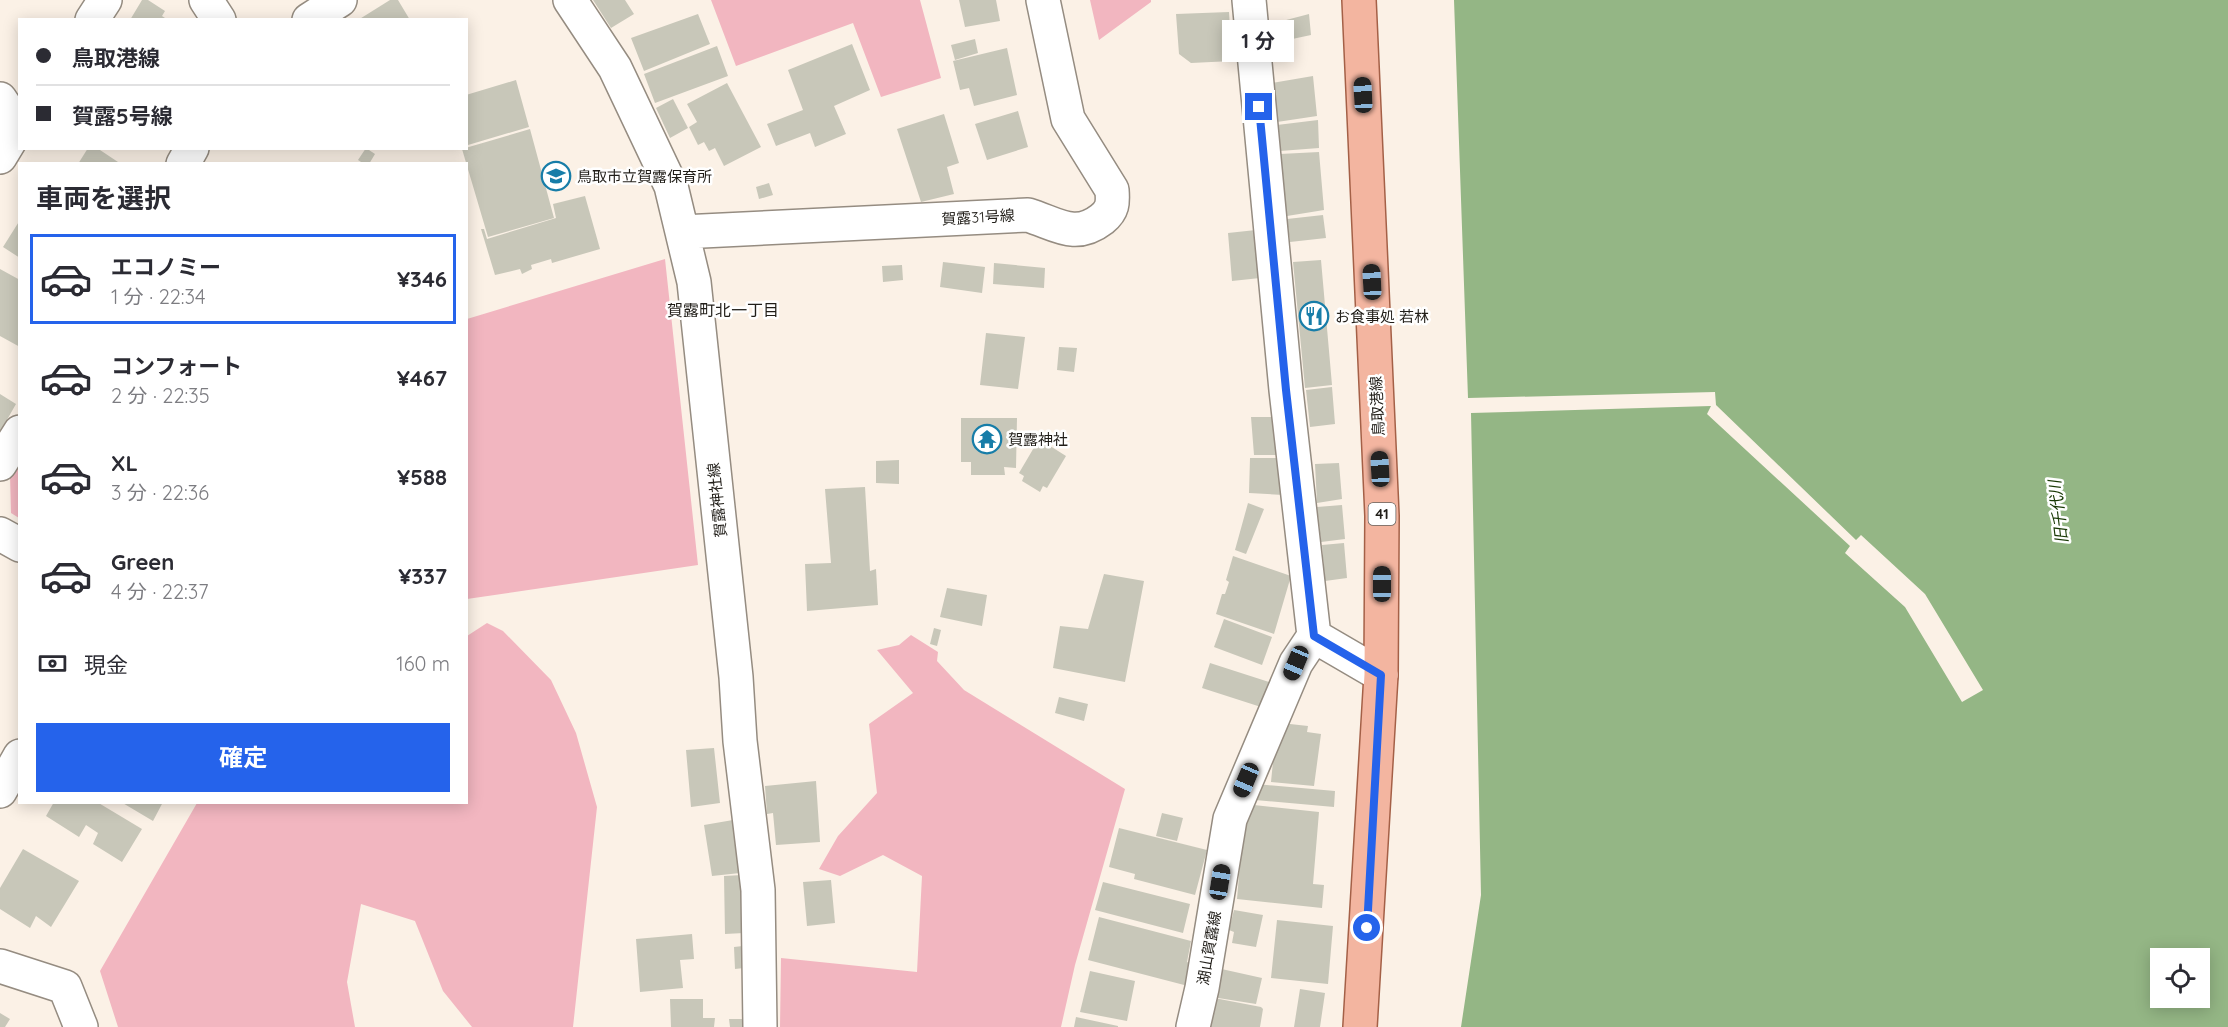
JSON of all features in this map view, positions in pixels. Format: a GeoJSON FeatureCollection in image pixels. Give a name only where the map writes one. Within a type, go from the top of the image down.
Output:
{"type":"FeatureCollection","features":[{"type":"Feature","properties":{"kind":"main road","name":"鳥取港線"},"geometry":{"type":"LineString","coordinates":[[1359,0],[1382,516],[1381,675],[1360,1027]]}},
{"type":"Feature","properties":{"kind":"street"},"geometry":{"type":"LineString","coordinates":[[93,18],[105,0]]}},
{"type":"Feature","properties":{"kind":"street"},"geometry":{"type":"LineString","coordinates":[[206,0],[218,18]]}},
{"type":"Feature","properties":{"kind":"street"},"geometry":{"type":"LineString","coordinates":[[312,18],[340,0]]}},
{"type":"Feature","properties":{"kind":"street","name":"賀露神社線"},"geometry":{"type":"LineString","coordinates":[[570,0],[620,79],[671,186],[694,282],[758,890],[760,1027]]}},
{"type":"Feature","properties":{"kind":"street","name":"賀露31号線"},"geometry":{"type":"LineString","coordinates":[[682,232],[1028,215],[1066,229],[1082,230],[1095,224],[1110,213],[1113,202],[1112,190],[1068,119],[1043,0]]}},
{"type":"Feature","properties":{"kind":"street"},"geometry":{"type":"LineString","coordinates":[[1249,0],[1286,390],[1314,636],[1381,675]]}},
{"type":"Feature","properties":{"kind":"street"},"geometry":{"type":"LineString","coordinates":[[0,99],[18,124]]}},
{"type":"Feature","properties":{"kind":"street"},"geometry":{"type":"LineString","coordinates":[[0,157],[18,127]]}},
{"type":"Feature","properties":{"kind":"street"},"geometry":{"type":"LineString","coordinates":[[0,464],[18,435]]}},
{"type":"Feature","properties":{"kind":"street"},"geometry":{"type":"LineString","coordinates":[[0,534],[18,544]]}},
{"type":"Feature","properties":{"kind":"street","name":"湖山賀露線"},"geometry":{"type":"LineString","coordinates":[[1193,1027],[1202,988],[1230,819],[1296,663],[1314,636]]}},
{"type":"Feature","properties":{"kind":"street"},"geometry":{"type":"LineString","coordinates":[[0,791],[18,760]]}},
{"type":"Feature","properties":{"kind":"street"},"geometry":{"type":"LineString","coordinates":[[0,966],[64,987],[81,1027]]}},
{"type":"Feature","properties":{"kind":"shaded area"},"geometry":{"type":"Polygon","coordinates":[[[711,0],[920,0],[941,78],[881,97],[853,23],[736,66],[711,0]]]}},
{"type":"Feature","properties":{"kind":"shaded area"},"geometry":{"type":"Polygon","coordinates":[[[1090,0],[1151,0],[1151,2],[1099,40],[1090,0]]]}},
{"type":"Feature","properties":{"kind":"shaded area"},"geometry":{"type":"Polygon","coordinates":[[[665,259],[698,565],[468,599],[468,319],[665,259]]]}},
{"type":"Feature","properties":{"kind":"shaded area"},"geometry":{"type":"Polygon","coordinates":[[[18,462],[18,517],[11,513],[10,475],[18,462]]]}},
{"type":"Feature","properties":{"kind":"shaded area"},"geometry":{"type":"Polygon","coordinates":[[[487,623],[503,631],[551,680],[576,733],[597,807],[573,1027],[472,1027],[443,991],[415,921],[361,904],[347,982],[355,1027],[118,1027],[100,971],[196,804],[468,804],[468,635],[487,623]]]}},
{"type":"Feature","properties":{"kind":"shaded area"},"geometry":{"type":"Polygon","coordinates":[[[911,635],[938,652],[937,661],[964,690],[1125,789],[1075,965],[1061,1027],[780,1027],[781,958],[917,972],[922,876],[883,855],[840,876],[819,869],[838,836],[877,793],[869,724],[913,693],[877,650],[899,645],[911,635]]]}},
{"type":"Feature","properties":{"kind":"water","name":"旧千代川"},"geometry":{"type":"Polygon","coordinates":[[[1454,0],[2228,0],[2228,1027],[1461,1027],[1481,895],[1471,413],[1711,406],[1707,414],[1850,546],[1845,553],[1905,607],[1962,702],[1983,690],[1925,594],[1861,535],[1856,540],[1716,405],[1715,392],[1468,398],[1454,0]]]}},
{"type":"Feature","properties":{"kind":"building"},"geometry":{"type":"Polygon","coordinates":[[[142,0],[148,0],[165,11],[162,16],[165,18],[131,18],[142,0]]]}},
{"type":"Feature","properties":{"kind":"building"},"geometry":{"type":"Polygon","coordinates":[[[390,0],[398,0],[409,18],[361,18],[390,0]]]}},
{"type":"Feature","properties":{"kind":"building"},"geometry":{"type":"Polygon","coordinates":[[[593,0],[625,0],[634,14],[611,28],[593,0]]]}},
{"type":"Feature","properties":{"kind":"building"},"geometry":{"type":"Polygon","coordinates":[[[959,0],[996,0],[1000,21],[965,27],[959,0]]]}},
{"type":"Feature","properties":{"kind":"building"},"geometry":{"type":"Polygon","coordinates":[[[1229,12],[1232,61],[1191,63],[1179,54],[1176,14],[1229,12]]]}},
{"type":"Feature","properties":{"kind":"building"},"geometry":{"type":"Polygon","coordinates":[[[698,14],[710,44],[644,71],[631,38],[698,14]]]}},
{"type":"Feature","properties":{"kind":"building"},"geometry":{"type":"Polygon","coordinates":[[[1309,14],[1311,35],[1269,44],[1267,25],[1309,14]]]}},
{"type":"Feature","properties":{"kind":"building"},"geometry":{"type":"Polygon","coordinates":[[[975,39],[978,53],[955,60],[951,45],[975,39]]]}},
{"type":"Feature","properties":{"kind":"building"},"geometry":{"type":"Polygon","coordinates":[[[852,44],[870,90],[834,106],[846,134],[815,147],[810,133],[776,146],[767,124],[803,110],[788,70],[852,44]]]}},
{"type":"Feature","properties":{"kind":"building"},"geometry":{"type":"Polygon","coordinates":[[[717,46],[728,76],[655,103],[644,74],[717,46]]]}},
{"type":"Feature","properties":{"kind":"building"},"geometry":{"type":"Polygon","coordinates":[[[1007,48],[1017,95],[974,106],[969,88],[960,90],[953,61],[1007,48]]]}},
{"type":"Feature","properties":{"kind":"building"},"geometry":{"type":"Polygon","coordinates":[[[1313,76],[1317,116],[1277,122],[1272,83],[1313,76]]]}},
{"type":"Feature","properties":{"kind":"building"},"geometry":{"type":"Polygon","coordinates":[[[516,80],[529,127],[468,145],[468,94],[516,80]]]}},
{"type":"Feature","properties":{"kind":"building"},"geometry":{"type":"Polygon","coordinates":[[[727,83],[761,147],[724,166],[715,148],[709,151],[704,142],[698,145],[689,127],[697,122],[687,104],[727,83]]]}},
{"type":"Feature","properties":{"kind":"building"},"geometry":{"type":"Polygon","coordinates":[[[673,99],[688,128],[670,138],[656,108],[673,99]]]}},
{"type":"Feature","properties":{"kind":"building"},"geometry":{"type":"Polygon","coordinates":[[[1018,111],[1028,147],[987,160],[975,124],[1018,111]]]}},
{"type":"Feature","properties":{"kind":"building"},"geometry":{"type":"Polygon","coordinates":[[[944,114],[959,163],[947,167],[954,194],[921,202],[897,129],[944,114]]]}},
{"type":"Feature","properties":{"kind":"building"},"geometry":{"type":"Polygon","coordinates":[[[1318,120],[1319,148],[1280,151],[1277,125],[1318,120]]]}},
{"type":"Feature","properties":{"kind":"building"},"geometry":{"type":"Polygon","coordinates":[[[530,129],[554,218],[488,237],[468,169],[468,162],[466,162],[462,150],[468,150],[468,147],[530,129]]]}},
{"type":"Feature","properties":{"kind":"building"},"geometry":{"type":"Polygon","coordinates":[[[87,150],[100,150],[118,162],[79,162],[87,150]]]}},
{"type":"Feature","properties":{"kind":"building"},"geometry":{"type":"Polygon","coordinates":[[[365,150],[375,154],[370,162],[358,160],[365,150]]]}},
{"type":"Feature","properties":{"kind":"building"},"geometry":{"type":"Polygon","coordinates":[[[1319,152],[1324,210],[1287,216],[1280,154],[1319,152]]]}},
{"type":"Feature","properties":{"kind":"building"},"geometry":{"type":"Polygon","coordinates":[[[769,183],[773,195],[759,199],[756,187],[769,183]]]}},
{"type":"Feature","properties":{"kind":"building"},"geometry":{"type":"Polygon","coordinates":[[[585,196],[600,249],[552,263],[551,259],[531,265],[532,269],[522,274],[520,269],[495,275],[481,229],[484,229],[487,239],[556,218],[553,204],[585,196]]]}},
{"type":"Feature","properties":{"kind":"building"},"geometry":{"type":"Polygon","coordinates":[[[1323,215],[1326,238],[1290,242],[1287,219],[1323,215]]]}},
{"type":"Feature","properties":{"kind":"building"},"geometry":{"type":"Polygon","coordinates":[[[18,223],[18,257],[3,247],[18,223]]]}},
{"type":"Feature","properties":{"kind":"building"},"geometry":{"type":"Polygon","coordinates":[[[1256,230],[1260,278],[1232,281],[1228,233],[1256,230]]]}},
{"type":"Feature","properties":{"kind":"building"},"geometry":{"type":"Polygon","coordinates":[[[1321,260],[1332,385],[1305,388],[1293,262],[1321,260]]]}},
{"type":"Feature","properties":{"kind":"building"},"geometry":{"type":"Polygon","coordinates":[[[943,262],[985,267],[982,293],[940,287],[943,262]]]}},
{"type":"Feature","properties":{"kind":"building"},"geometry":{"type":"Polygon","coordinates":[[[994,263],[1045,268],[1044,288],[993,284],[994,263]]]}},
{"type":"Feature","properties":{"kind":"building"},"geometry":{"type":"Polygon","coordinates":[[[902,265],[903,280],[883,282],[882,266],[902,265]]]}},
{"type":"Feature","properties":{"kind":"building"},"geometry":{"type":"Polygon","coordinates":[[[0,269],[18,279],[18,346],[0,336],[0,269]]]}},
{"type":"Feature","properties":{"kind":"building"},"geometry":{"type":"Polygon","coordinates":[[[986,333],[1025,337],[1018,389],[980,385],[986,333]]]}},
{"type":"Feature","properties":{"kind":"building"},"geometry":{"type":"Polygon","coordinates":[[[1059,347],[1077,348],[1074,372],[1057,370],[1059,347]]]}},
{"type":"Feature","properties":{"kind":"building"},"geometry":{"type":"Polygon","coordinates":[[[1332,387],[1335,424],[1310,427],[1306,390],[1332,387]]]}},
{"type":"Feature","properties":{"kind":"building"},"geometry":{"type":"Polygon","coordinates":[[[0,394],[16,404],[0,432],[0,394]]]}},
{"type":"Feature","properties":{"kind":"building"},"geometry":{"type":"Polygon","coordinates":[[[1251,417],[1274,417],[1278,455],[1254,455],[1251,417]]]}},
{"type":"Feature","properties":{"kind":"building"},"geometry":{"type":"Polygon","coordinates":[[[961,418],[1017,418],[1016,468],[1004,467],[1005,475],[971,475],[971,462],[961,462],[961,418]]]}},
{"type":"Feature","properties":{"kind":"building"},"geometry":{"type":"Polygon","coordinates":[[[1039,439],[1066,456],[1047,488],[1043,486],[1040,492],[1022,481],[1024,476],[1019,473],[1039,439]]]}},
{"type":"Feature","properties":{"kind":"building"},"geometry":{"type":"Polygon","coordinates":[[[1250,458],[1279,458],[1283,495],[1249,493],[1250,458]]]}},
{"type":"Feature","properties":{"kind":"building"},"geometry":{"type":"Polygon","coordinates":[[[899,460],[899,484],[876,483],[876,461],[899,460]]]}},
{"type":"Feature","properties":{"kind":"building"},"geometry":{"type":"Polygon","coordinates":[[[1339,463],[1342,499],[1317,503],[1315,464],[1339,463]]]}},
{"type":"Feature","properties":{"kind":"building"},"geometry":{"type":"Polygon","coordinates":[[[865,487],[870,571],[876,569],[878,605],[807,611],[805,564],[831,563],[825,489],[865,487]]]}},
{"type":"Feature","properties":{"kind":"building"},"geometry":{"type":"Polygon","coordinates":[[[1248,503],[1264,509],[1246,554],[1235,550],[1248,503]]]}},
{"type":"Feature","properties":{"kind":"building"},"geometry":{"type":"Polygon","coordinates":[[[1342,505],[1345,539],[1321,542],[1317,507],[1342,505]]]}},
{"type":"Feature","properties":{"kind":"building"},"geometry":{"type":"Polygon","coordinates":[[[1344,543],[1347,578],[1325,581],[1322,545],[1344,543]]]}},
{"type":"Feature","properties":{"kind":"building"},"geometry":{"type":"Polygon","coordinates":[[[1233,556],[1291,576],[1274,634],[1216,614],[1222,594],[1225,594],[1229,582],[1226,580],[1233,556]]]}},
{"type":"Feature","properties":{"kind":"building"},"geometry":{"type":"Polygon","coordinates":[[[1104,574],[1144,581],[1125,682],[1053,668],[1060,626],[1088,629],[1104,574]]]}},
{"type":"Feature","properties":{"kind":"building"},"geometry":{"type":"Polygon","coordinates":[[[947,588],[987,595],[982,626],[940,617],[947,588]]]}},
{"type":"Feature","properties":{"kind":"building"},"geometry":{"type":"Polygon","coordinates":[[[1224,619],[1272,637],[1262,665],[1214,647],[1224,619]]]}},
{"type":"Feature","properties":{"kind":"building"},"geometry":{"type":"Polygon","coordinates":[[[934,628],[941,630],[937,646],[930,644],[934,628]]]}},
{"type":"Feature","properties":{"kind":"building"},"geometry":{"type":"Polygon","coordinates":[[[1210,663],[1269,682],[1261,707],[1202,688],[1210,663]]]}},
{"type":"Feature","properties":{"kind":"building"},"geometry":{"type":"Polygon","coordinates":[[[1059,697],[1088,704],[1084,721],[1055,713],[1059,697]]]}},
{"type":"Feature","properties":{"kind":"building"},"geometry":{"type":"Polygon","coordinates":[[[1281,723],[1308,726],[1307,732],[1321,734],[1314,786],[1271,782],[1276,731],[1281,723]]]}},
{"type":"Feature","properties":{"kind":"building"},"geometry":{"type":"Polygon","coordinates":[[[714,748],[720,803],[691,807],[686,750],[714,748]]]}},
{"type":"Feature","properties":{"kind":"building"},"geometry":{"type":"Polygon","coordinates":[[[816,781],[820,842],[776,845],[773,813],[767,814],[765,786],[816,781]]]}},
{"type":"Feature","properties":{"kind":"building"},"geometry":{"type":"Polygon","coordinates":[[[1256,784],[1335,791],[1334,807],[1255,800],[1256,784]]]}},
{"type":"Feature","properties":{"kind":"building"},"geometry":{"type":"Polygon","coordinates":[[[53,804],[100,804],[142,829],[122,862],[93,844],[98,833],[86,825],[79,837],[46,816],[53,804]]]}},
{"type":"Feature","properties":{"kind":"building"},"geometry":{"type":"Polygon","coordinates":[[[124,804],[162,804],[153,821],[124,804]]]}},
{"type":"Feature","properties":{"kind":"building"},"geometry":{"type":"Polygon","coordinates":[[[1245,804],[1319,812],[1313,884],[1324,885],[1322,908],[1237,899],[1245,804]]]}},
{"type":"Feature","properties":{"kind":"building"},"geometry":{"type":"Polygon","coordinates":[[[1162,813],[1183,818],[1177,841],[1156,836],[1162,813]]]}},
{"type":"Feature","properties":{"kind":"building"},"geometry":{"type":"Polygon","coordinates":[[[733,820],[740,873],[712,876],[704,825],[733,820]]]}},
{"type":"Feature","properties":{"kind":"building"},"geometry":{"type":"Polygon","coordinates":[[[1119,828],[1207,850],[1195,895],[1134,879],[1135,874],[1109,867],[1119,828]]]}},
{"type":"Feature","properties":{"kind":"building"},"geometry":{"type":"Polygon","coordinates":[[[23,849],[79,881],[51,927],[36,916],[30,928],[0,909],[0,888],[23,849]]]}},
{"type":"Feature","properties":{"kind":"building"},"geometry":{"type":"Polygon","coordinates":[[[742,875],[744,933],[725,934],[724,876],[742,875]]]}},
{"type":"Feature","properties":{"kind":"building"},"geometry":{"type":"Polygon","coordinates":[[[831,880],[835,923],[807,926],[803,882],[831,880]]]}},
{"type":"Feature","properties":{"kind":"building"},"geometry":{"type":"Polygon","coordinates":[[[1103,882],[1190,904],[1183,933],[1095,910],[1103,882]]]}},
{"type":"Feature","properties":{"kind":"building"},"geometry":{"type":"Polygon","coordinates":[[[1234,910],[1263,915],[1256,947],[1232,943],[1234,932],[1229,930],[1234,910]]]}},
{"type":"Feature","properties":{"kind":"building"},"geometry":{"type":"Polygon","coordinates":[[[1099,917],[1191,941],[1187,962],[1193,964],[1188,986],[1088,960],[1099,917]]]}},
{"type":"Feature","properties":{"kind":"building"},"geometry":{"type":"Polygon","coordinates":[[[1277,920],[1333,926],[1328,984],[1271,978],[1277,920]]]}},
{"type":"Feature","properties":{"kind":"building"},"geometry":{"type":"Polygon","coordinates":[[[692,934],[694,959],[680,960],[683,988],[640,992],[636,939],[692,934]]]}},
{"type":"Feature","properties":{"kind":"building"},"geometry":{"type":"Polygon","coordinates":[[[743,946],[744,968],[735,969],[734,947],[743,946]]]}},
{"type":"Feature","properties":{"kind":"building"},"geometry":{"type":"Polygon","coordinates":[[[1217,968],[1262,978],[1256,1004],[1212,997],[1217,968]]]}},
{"type":"Feature","properties":{"kind":"building"},"geometry":{"type":"Polygon","coordinates":[[[1090,971],[1135,981],[1127,1021],[1080,1012],[1090,971]]]}},
{"type":"Feature","properties":{"kind":"building"},"geometry":{"type":"Polygon","coordinates":[[[1300,989],[1325,993],[1320,1027],[1294,1027],[1300,989]]]}},
{"type":"Feature","properties":{"kind":"building"},"geometry":{"type":"Polygon","coordinates":[[[1209,997],[1261,1007],[1263,1009],[1260,1027],[1204,1027],[1209,997]]]}},
{"type":"Feature","properties":{"kind":"building"},"geometry":{"type":"Polygon","coordinates":[[[670,999],[703,999],[703,1018],[715,1018],[714,1027],[671,1027],[670,999]]]}},
{"type":"Feature","properties":{"kind":"building"},"geometry":{"type":"Polygon","coordinates":[[[0,1013],[10,1019],[5,1027],[0,1027],[0,1013]]]}},
{"type":"Feature","properties":{"kind":"building"},"geometry":{"type":"Polygon","coordinates":[[[1076,1017],[1118,1026],[1118,1027],[1074,1027],[1076,1017]]]}},
{"type":"Feature","properties":{"kind":"building"},"geometry":{"type":"Polygon","coordinates":[[[729,1019],[745,1019],[745,1027],[730,1027],[729,1019]]]}},
{"type":"Feature","properties":{"kind":"place","name":"鳥取市立賀露保育所"},"geometry":{"type":"Point","coordinates":[556,176]}},
{"type":"Feature","properties":{"kind":"place","name":"お食事処 若林"},"geometry":{"type":"Point","coordinates":[1314,316]}},
{"type":"Feature","properties":{"kind":"place","name":"賀露神社"},"geometry":{"type":"Point","coordinates":[987,439]}},
{"type":"Feature","properties":{"kind":"district","name":"賀露町北一丁目"},"geometry":{"type":"Point","coordinates":[723,310]}},
{"type":"Feature","properties":{"kind":"route"},"geometry":{"type":"LineString","coordinates":[[1259,107],[1286,390],[1314,636],[1381,675],[1367,928]]}}]}
